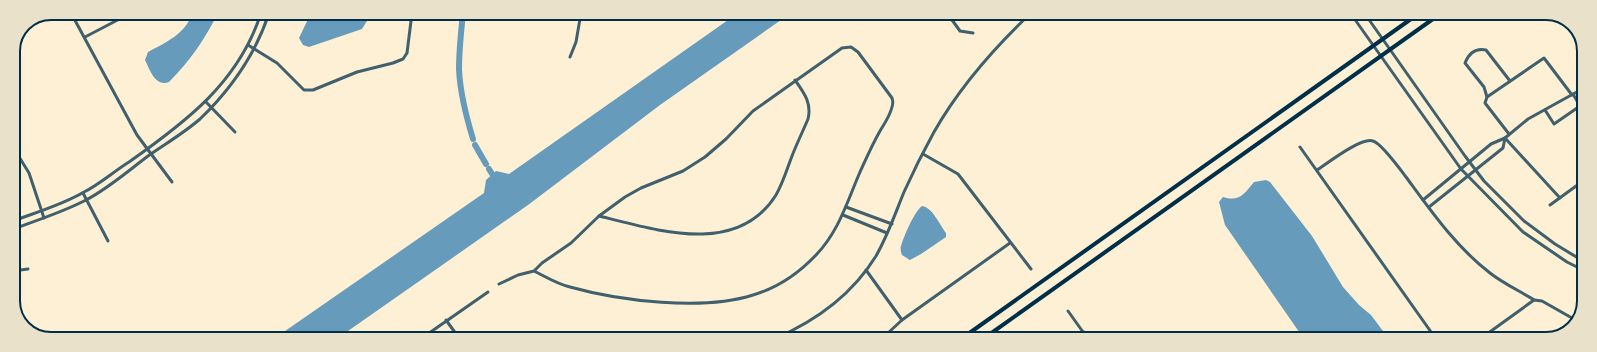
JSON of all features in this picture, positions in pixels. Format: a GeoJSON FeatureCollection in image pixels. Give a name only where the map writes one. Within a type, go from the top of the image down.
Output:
{"type":"FeatureCollection","features":[{"type":"Feature","properties":{"kind":"main road"},"geometry":{"type":"LineString","coordinates":[[971,332],[1410,20]]}},
{"type":"Feature","properties":{"kind":"main road"},"geometry":{"type":"LineString","coordinates":[[994,332],[1431,20]]}},
{"type":"Feature","properties":{"kind":"street"},"geometry":{"type":"LineString","coordinates":[[75,20],[137,135],[172,182]]}},
{"type":"Feature","properties":{"kind":"street"},"geometry":{"type":"LineString","coordinates":[[85,38],[118,20]]}},
{"type":"Feature","properties":{"kind":"street"},"geometry":{"type":"LineString","coordinates":[[20,218],[82,193],[178,126],[206,102],[224,81],[248,45],[258,20]]}},
{"type":"Feature","properties":{"kind":"street"},"geometry":{"type":"LineString","coordinates":[[20,227],[86,200],[107,187],[200,119],[234,81],[254,48],[266,20]]}},
{"type":"Feature","properties":{"kind":"street"},"geometry":{"type":"LineString","coordinates":[[248,45],[277,63],[304,90],[313,90],[357,72],[403,59],[407,53],[411,20]]}},
{"type":"Feature","properties":{"kind":"street"},"geometry":{"type":"LineString","coordinates":[[570,57],[576,42],[580,20]]}},
{"type":"Feature","properties":{"kind":"street"},"geometry":{"type":"LineString","coordinates":[[952,20],[960,31],[973,33]]}},
{"type":"Feature","properties":{"kind":"street"},"geometry":{"type":"LineString","coordinates":[[789,332],[804,325],[824,312],[849,290],[866,270],[888,233],[912,175],[934,132],[950,106],[1000,44],[1026,20]]}},
{"type":"Feature","properties":{"kind":"street"},"geometry":{"type":"LineString","coordinates":[[1355,20],[1461,169],[1524,232],[1567,262],[1577,267]]}},
{"type":"Feature","properties":{"kind":"street"},"geometry":{"type":"LineString","coordinates":[[1369,20],[1469,163],[1495,193],[1524,221],[1577,257]]}},
{"type":"Feature","properties":{"kind":"street"},"geometry":{"type":"LineString","coordinates":[[499,284],[518,275],[534,271],[542,263],[572,243],[612,206],[636,191],[683,170],[706,157],[753,111],[838,49],[851,47],[858,52],[892,98],[892,107],[867,156],[843,215],[833,233],[817,254],[793,276],[770,289],[755,295],[713,303],[627,298],[570,287],[557,283],[534,271]]}},
{"type":"Feature","properties":{"kind":"street"},"geometry":{"type":"LineString","coordinates":[[1509,134],[1485,103],[1487,97],[1484,87],[1465,62],[1476,50],[1486,50],[1510,81]]}},
{"type":"Feature","properties":{"kind":"street"},"geometry":{"type":"LineString","coordinates":[[1487,97],[1544,58],[1577,101]]}},
{"type":"Feature","properties":{"kind":"street"},"geometry":{"type":"LineString","coordinates":[[600,216],[662,231],[705,234],[726,232],[756,217],[764,210],[776,194],[808,119],[809,111],[807,99],[795,80]]}},
{"type":"Feature","properties":{"kind":"street"},"geometry":{"type":"LineString","coordinates":[[1423,200],[1491,144],[1505,138],[1528,119],[1577,92]]}},
{"type":"Feature","properties":{"kind":"street"},"geometry":{"type":"LineString","coordinates":[[206,102],[235,132]]}},
{"type":"Feature","properties":{"kind":"street"},"geometry":{"type":"LineString","coordinates":[[1545,110],[1554,124],[1577,108]]}},
{"type":"Feature","properties":{"kind":"street"},"geometry":{"type":"LineString","coordinates":[[1429,207],[1503,148],[1505,138]]}},
{"type":"Feature","properties":{"kind":"street"},"geometry":{"type":"LineString","coordinates":[[1505,138],[1560,198]]}},
{"type":"Feature","properties":{"kind":"street"},"geometry":{"type":"LineString","coordinates":[[1317,170],[1358,144],[1373,141],[1378,144],[1394,161],[1454,239],[1475,260],[1503,283],[1534,300],[1542,301],[1572,318]]}},
{"type":"Feature","properties":{"kind":"street"},"geometry":{"type":"LineString","coordinates":[[1300,147],[1431,332]]}},
{"type":"Feature","properties":{"kind":"street"},"geometry":{"type":"LineString","coordinates":[[923,154],[958,174],[1031,269]]}},
{"type":"Feature","properties":{"kind":"street"},"geometry":{"type":"LineString","coordinates":[[20,158],[29,173],[44,218]]}},
{"type":"Feature","properties":{"kind":"street"},"geometry":{"type":"LineString","coordinates":[[1550,205],[1577,186]]}},
{"type":"Feature","properties":{"kind":"street"},"geometry":{"type":"LineString","coordinates":[[82,193],[108,241]]}},
{"type":"Feature","properties":{"kind":"street"},"geometry":{"type":"LineString","coordinates":[[846,207],[892,224]]}},
{"type":"Feature","properties":{"kind":"street"},"geometry":{"type":"LineString","coordinates":[[843,215],[888,233]]}},
{"type":"Feature","properties":{"kind":"street"},"geometry":{"type":"LineString","coordinates":[[889,332],[902,320],[1010,243]]}},
{"type":"Feature","properties":{"kind":"street"},"geometry":{"type":"LineString","coordinates":[[20,270],[28,269]]}},
{"type":"Feature","properties":{"kind":"street"},"geometry":{"type":"LineString","coordinates":[[866,270],[902,320]]}},
{"type":"Feature","properties":{"kind":"street"},"geometry":{"type":"LineString","coordinates":[[430,332],[488,292]]}},
{"type":"Feature","properties":{"kind":"street"},"geometry":{"type":"LineString","coordinates":[[1490,332],[1534,300]]}},
{"type":"Feature","properties":{"kind":"street"},"geometry":{"type":"LineString","coordinates":[[1068,311],[1084,332]]}},
{"type":"Feature","properties":{"kind":"street"},"geometry":{"type":"LineString","coordinates":[[446,320],[455,332]]}},
{"type":"Feature","properties":{"kind":"water"},"geometry":{"type":"Polygon","coordinates":[[[189,20],[214,20],[208,32],[184,66],[169,82],[160,82],[151,73],[145,60],[148,52],[174,37],[189,20]]]}},
{"type":"Feature","properties":{"kind":"water"},"geometry":{"type":"Polygon","coordinates":[[[308,20],[368,20],[362,29],[309,47],[303,45],[299,38],[308,20]]]}},
{"type":"Feature","properties":{"kind":"water"},"geometry":{"type":"Polygon","coordinates":[[[728,20],[781,20],[660,105],[528,205],[347,332],[284,332],[484,193],[486,180],[496,171],[509,174],[728,20]]]}},
{"type":"Feature","properties":{"kind":"water"},"geometry":{"type":"Polygon","coordinates":[[[1266,180],[1270,182],[1312,236],[1343,287],[1359,305],[1371,315],[1384,332],[1299,332],[1225,225],[1219,202],[1223,197],[1238,198],[1254,182],[1266,180]]]}},
{"type":"Feature","properties":{"kind":"water"},"geometry":{"type":"Polygon","coordinates":[[[922,206],[926,207],[936,217],[946,233],[946,237],[910,260],[902,255],[901,247],[913,219],[922,206]]]}},
{"type":"Feature","properties":{"kind":"waterway"},"geometry":{"type":"LineString","coordinates":[[462,20],[459,69],[464,104],[473,139]]}},
{"type":"Feature","properties":{"kind":"waterway"},"geometry":{"type":"LineString","coordinates":[[475,145],[486,164]]}},
{"type":"Feature","properties":{"kind":"waterway"},"geometry":{"type":"LineString","coordinates":[[489,169],[496,180]]}}]}
